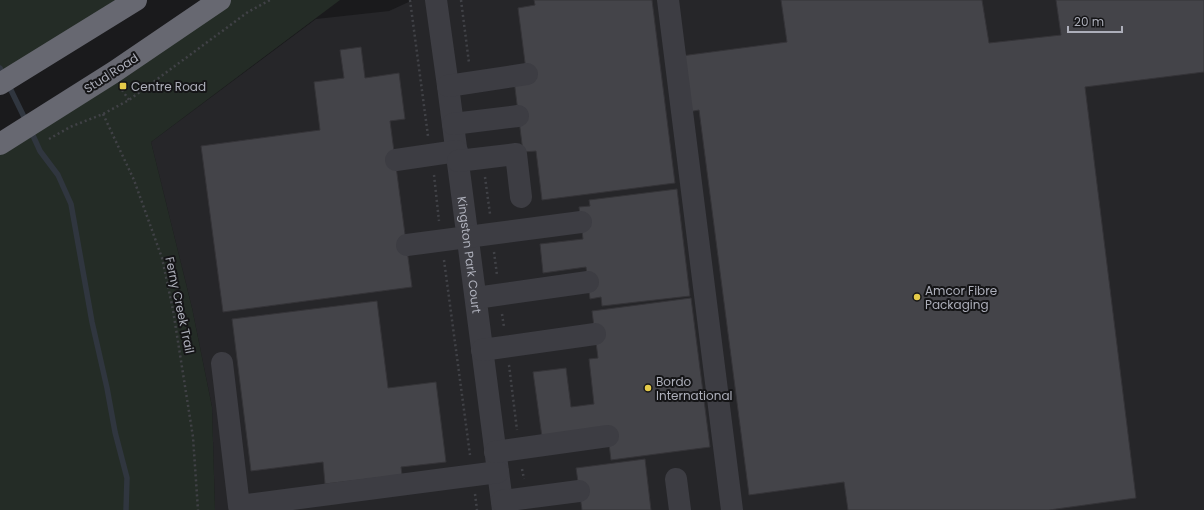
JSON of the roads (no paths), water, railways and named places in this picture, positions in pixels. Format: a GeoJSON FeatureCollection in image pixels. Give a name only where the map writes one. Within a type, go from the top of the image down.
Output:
{"type":"FeatureCollection","features":[{"type":"Feature","properties":{"kind":"highway"},"geometry":{"type":"LineString","coordinates":[[0,84],[136,0]]}},
{"type":"Feature","properties":{"kind":"highway","name":"Stud Road"},"geometry":{"type":"LineString","coordinates":[[6,140],[114,72],[220,0]]}},
{"type":"Feature","properties":{"kind":"street","name":"Kingston Park Court"},"geometry":{"type":"LineString","coordinates":[[436,0],[458,156],[502,506]]}},
{"type":"Feature","properties":{"kind":"street"},"geometry":{"type":"LineString","coordinates":[[668,0],[732,510]]}},
{"type":"Feature","properties":{"kind":"street"},"geometry":{"type":"LineString","coordinates":[[448,86],[527,74]]}},
{"type":"Feature","properties":{"kind":"street"},"geometry":{"type":"LineString","coordinates":[[453,124],[518,116]]}},
{"type":"Feature","properties":{"kind":"street"},"geometry":{"type":"LineString","coordinates":[[396,160],[516,154],[521,197]]}},
{"type":"Feature","properties":{"kind":"street"},"geometry":{"type":"LineString","coordinates":[[407,246],[468,236],[581,222]]}},
{"type":"Feature","properties":{"kind":"street"},"geometry":{"type":"LineString","coordinates":[[476,298],[588,282]]}},
{"type":"Feature","properties":{"kind":"street"},"geometry":{"type":"LineString","coordinates":[[482,350],[595,334]]}},
{"type":"Feature","properties":{"kind":"street"},"geometry":{"type":"LineString","coordinates":[[222,363],[239,506],[497,462],[608,436]]}},
{"type":"Feature","properties":{"kind":"street"},"geometry":{"type":"LineString","coordinates":[[676,479],[680,510]]}},
{"type":"Feature","properties":{"kind":"street"},"geometry":{"type":"LineString","coordinates":[[502,506],[579,491]]}},
{"type":"Feature","properties":{"kind":"waterway"},"geometry":{"type":"LineString","coordinates":[[0,68],[4,76]]}},
{"type":"Feature","properties":{"kind":"waterway"},"geometry":{"type":"LineString","coordinates":[[8,84],[26,121]]}},
{"type":"Feature","properties":{"kind":"waterway"},"geometry":{"type":"LineString","coordinates":[[30,129],[40,151],[58,175],[71,204],[92,322],[115,432],[127,478],[126,510]]}},
{"type":"Feature","properties":{"kind":"place","name":"Centre Road"},"geometry":{"type":"Point","coordinates":[123,86]}},
{"type":"Feature","properties":{"kind":"place","name":"Amcor Fibre Packaging"},"geometry":{"type":"Point","coordinates":[917,297]}},
{"type":"Feature","properties":{"kind":"place","name":"Bordo International"},"geometry":{"type":"Point","coordinates":[648,388]}}]}
